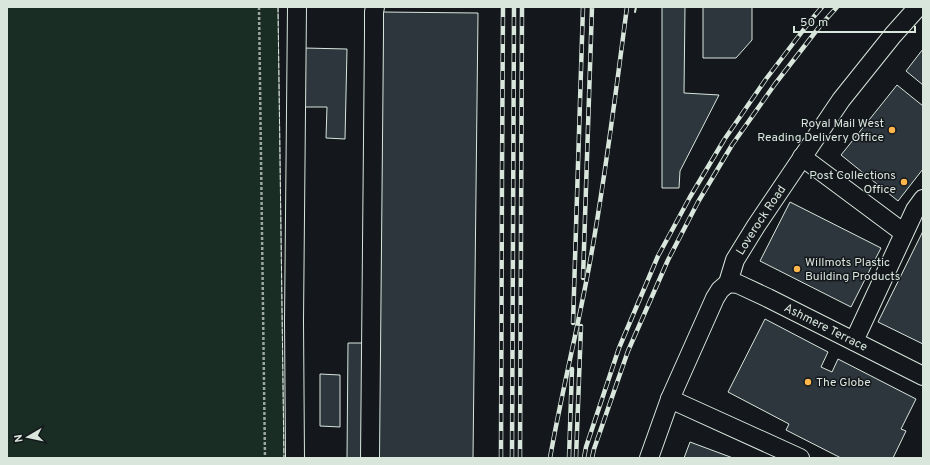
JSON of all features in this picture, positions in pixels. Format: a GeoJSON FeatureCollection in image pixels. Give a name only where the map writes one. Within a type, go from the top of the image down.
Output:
{"type":"FeatureCollection","features":[{"type":"Feature","properties":{"kind":"street"},"geometry":{"type":"LineString","coordinates":[[295,458],[294,321],[297,7]]}},
{"type":"Feature","properties":{"kind":"street"},"geometry":{"type":"LineString","coordinates":[[370,458],[375,7]]}},
{"type":"Feature","properties":{"kind":"street","name":"Loverock Road"},"geometry":{"type":"LineString","coordinates":[[649,458],[670,400],[715,298],[720,290],[728,283],[735,260],[802,156],[841,100],[893,35],[918,7]]}},
{"type":"Feature","properties":{"kind":"street"},"geometry":{"type":"LineString","coordinates":[[802,156],[904,233]]}},
{"type":"Feature","properties":{"kind":"street"},"geometry":{"type":"LineString","coordinates":[[854,341],[915,210],[923,199]]}},
{"type":"Feature","properties":{"kind":"street","name":"Ashmere Terrace"},"geometry":{"type":"LineString","coordinates":[[728,283],[738,284],[768,298],[923,376]]}},
{"type":"Feature","properties":{"kind":"street"},"geometry":{"type":"LineString","coordinates":[[670,400],[800,458]]}},
{"type":"Feature","properties":{"kind":"path"},"geometry":{"type":"LineString","coordinates":[[259,7],[265,458]]}},
{"type":"Feature","properties":{"kind":"green space"},"geometry":{"type":"Polygon","coordinates":[[[7,7],[278,7],[284,458],[7,458],[7,7]]]}},
{"type":"Feature","properties":{"kind":"building"},"geometry":{"type":"Polygon","coordinates":[[[662,7],[685,7],[684,93],[719,95],[680,171],[679,188],[662,188],[662,7]]]}},
{"type":"Feature","properties":{"kind":"building"},"geometry":{"type":"Polygon","coordinates":[[[703,7],[752,7],[752,40],[736,58],[703,58],[703,7]]]}},
{"type":"Feature","properties":{"kind":"building"},"geometry":{"type":"Polygon","coordinates":[[[382,12],[478,13],[473,458],[347,458],[348,343],[378,343],[382,12]]]}},
{"type":"Feature","properties":{"kind":"building"},"geometry":{"type":"Polygon","coordinates":[[[304,48],[347,49],[345,139],[326,138],[327,107],[303,107],[304,48]]]}},
{"type":"Feature","properties":{"kind":"building"},"geometry":{"type":"Polygon","coordinates":[[[923,49],[923,85],[906,71],[923,49]]]}},
{"type":"Feature","properties":{"kind":"building","name":"Royal Mail West Reading Delivery Office"},"geometry":{"type":"Polygon","coordinates":[[[897,85],[923,106],[923,169],[898,201],[841,155],[897,85]]]}},
{"type":"Feature","properties":{"kind":"building"},"geometry":{"type":"Polygon","coordinates":[[[790,202],[881,248],[851,307],[760,261],[790,202]]]}},
{"type":"Feature","properties":{"kind":"building"},"geometry":{"type":"Polygon","coordinates":[[[923,231],[923,344],[878,322],[923,231]]]}},
{"type":"Feature","properties":{"kind":"building","name":"The Globe"},"geometry":{"type":"Polygon","coordinates":[[[765,319],[828,352],[821,367],[832,372],[838,359],[916,399],[901,429],[906,431],[893,458],[841,458],[786,430],[789,424],[728,392],[765,319]]]}},
{"type":"Feature","properties":{"kind":"building"},"geometry":{"type":"Polygon","coordinates":[[[320,374],[340,375],[340,427],[320,426],[320,374]]]}},
{"type":"Feature","properties":{"kind":"building"},"geometry":{"type":"Polygon","coordinates":[[[690,442],[733,458],[684,458],[690,442]]]}},
{"type":"Feature","properties":{"kind":"railway"},"geometry":{"type":"LineString","coordinates":[[501,458],[503,7]]}},
{"type":"Feature","properties":{"kind":"railway"},"geometry":{"type":"LineString","coordinates":[[512,458],[514,7]]}},
{"type":"Feature","properties":{"kind":"railway"},"geometry":{"type":"LineString","coordinates":[[520,458],[522,7]]}},
{"type":"Feature","properties":{"kind":"railway"},"geometry":{"type":"LineString","coordinates":[[573,323],[583,7]]}},
{"type":"Feature","properties":{"kind":"railway"},"geometry":{"type":"LineString","coordinates":[[583,278],[592,7]]}},
{"type":"Feature","properties":{"kind":"railway"},"geometry":{"type":"LineString","coordinates":[[550,458],[596,225],[627,7]]}},
{"type":"Feature","properties":{"kind":"railway"},"geometry":{"type":"LineString","coordinates":[[584,458],[586,447],[619,348],[658,256],[690,197],[724,140],[766,79],[822,7]]}},
{"type":"Feature","properties":{"kind":"railway"},"geometry":{"type":"LineString","coordinates":[[592,458],[628,351],[668,260],[698,202],[732,145],[775,84],[820,26],[837,7]]}},
{"type":"Feature","properties":{"kind":"railway"},"geometry":{"type":"LineString","coordinates":[[576,458],[581,326]]}},
{"type":"Feature","properties":{"kind":"railway"},"geometry":{"type":"LineString","coordinates":[[569,458],[572,369]]}},
{"type":"Feature","properties":{"kind":"fence"},"geometry":{"type":"LineString","coordinates":[[278,7],[284,458]]}},
{"type":"Feature","properties":{"kind":"wall"},"geometry":{"type":"LineString","coordinates":[[635,12],[636,7]]}},
{"type":"Feature","properties":{"kind":"place","name":"Royal Mail West Reading Delivery Office"},"geometry":{"type":"Point","coordinates":[892,130]}},
{"type":"Feature","properties":{"kind":"place","name":"Post Collections Office"},"geometry":{"type":"Point","coordinates":[904,182]}},
{"type":"Feature","properties":{"kind":"place","name":"Willmots Plastic Building Products"},"geometry":{"type":"Point","coordinates":[797,269]}},
{"type":"Feature","properties":{"kind":"place","name":"The Globe"},"geometry":{"type":"Point","coordinates":[808,382]}}]}
